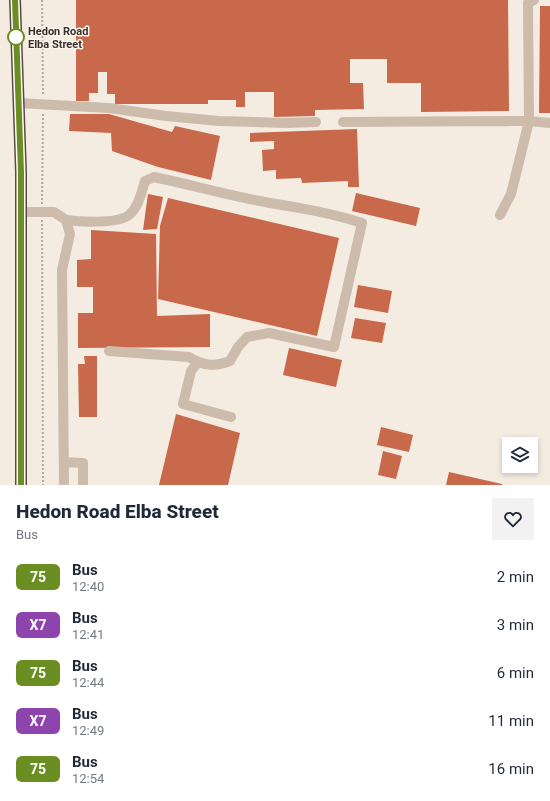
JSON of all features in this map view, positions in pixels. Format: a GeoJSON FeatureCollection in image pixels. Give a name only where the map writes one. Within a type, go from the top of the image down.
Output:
{"type":"FeatureCollection","features":[{"type":"Feature","properties":{"kind":"highway"},"geometry":{"type":"LineString","coordinates":[[15,0],[21,212],[21,485]]}},
{"type":"Feature","properties":{"kind":"lane"},"geometry":{"type":"LineString","coordinates":[[500,215],[511,194],[529,121],[530,1]]}},
{"type":"Feature","properties":{"kind":"lane"},"geometry":{"type":"LineString","coordinates":[[18,103],[109,108],[219,121],[285,123],[316,122]]}},
{"type":"Feature","properties":{"kind":"lane"},"geometry":{"type":"LineString","coordinates":[[343,122],[529,121],[550,123]]}},
{"type":"Feature","properties":{"kind":"lane"},"geometry":{"type":"LineString","coordinates":[[21,212],[54,212],[66,220],[83,222],[110,221],[128,216],[139,201],[145,181],[154,177],[270,203],[300,207],[362,223],[334,347],[269,333],[247,337],[238,347],[230,361],[213,366],[198,362],[189,357],[109,350]]}},
{"type":"Feature","properties":{"kind":"lane"},"geometry":{"type":"LineString","coordinates":[[64,485],[62,270],[70,234],[66,220]]}},
{"type":"Feature","properties":{"kind":"lane"},"geometry":{"type":"LineString","coordinates":[[198,362],[192,371],[183,404],[231,417]]}},
{"type":"Feature","properties":{"kind":"lane"},"geometry":{"type":"LineString","coordinates":[[64,462],[83,463],[83,485]]}},
{"type":"Feature","properties":{"kind":"path"},"geometry":{"type":"LineString","coordinates":[[42,0],[43,485]]}},
{"type":"Feature","properties":{"kind":"building"},"geometry":{"type":"Polygon","coordinates":[[[76,0],[508,0],[509,111],[421,112],[421,83],[387,83],[387,59],[350,59],[350,83],[363,83],[364,109],[315,110],[315,116],[274,117],[274,92],[245,92],[245,107],[236,107],[236,100],[208,100],[208,104],[115,104],[115,94],[107,94],[107,72],[98,72],[98,93],[89,93],[89,101],[76,101],[76,0]]]}},
{"type":"Feature","properties":{"kind":"building"},"geometry":{"type":"Polygon","coordinates":[[[540,6],[550,6],[550,113],[539,113],[540,6]]]}},
{"type":"Feature","properties":{"kind":"building"},"geometry":{"type":"Polygon","coordinates":[[[70,114],[109,114],[172,132],[175,126],[220,136],[211,180],[158,167],[112,151],[111,133],[69,131],[70,114]]]}},
{"type":"Feature","properties":{"kind":"building"},"geometry":{"type":"Polygon","coordinates":[[[357,129],[359,187],[348,187],[348,181],[302,183],[301,178],[276,179],[276,170],[263,171],[262,150],[274,149],[274,141],[250,142],[250,133],[357,129]]]}},
{"type":"Feature","properties":{"kind":"building"},"geometry":{"type":"Polygon","coordinates":[[[356,193],[420,208],[416,226],[352,211],[356,193]]]}},
{"type":"Feature","properties":{"kind":"building"},"geometry":{"type":"Polygon","coordinates":[[[148,194],[163,197],[157,229],[143,230],[148,194]]]}},
{"type":"Feature","properties":{"kind":"building"},"geometry":{"type":"Polygon","coordinates":[[[168,198],[339,238],[317,336],[158,299],[160,226],[168,198]]]}},
{"type":"Feature","properties":{"kind":"building"},"geometry":{"type":"Polygon","coordinates":[[[91,230],[156,234],[157,316],[210,314],[210,347],[78,348],[78,313],[93,313],[93,287],[77,287],[77,260],[91,259],[91,230]]]}},
{"type":"Feature","properties":{"kind":"building"},"geometry":{"type":"Polygon","coordinates":[[[358,285],[392,291],[388,313],[354,307],[358,285]]]}},
{"type":"Feature","properties":{"kind":"building"},"geometry":{"type":"Polygon","coordinates":[[[355,318],[386,323],[382,343],[351,338],[355,318]]]}},
{"type":"Feature","properties":{"kind":"building"},"geometry":{"type":"Polygon","coordinates":[[[289,348],[342,360],[336,387],[283,375],[289,348]]]}},
{"type":"Feature","properties":{"kind":"building"},"geometry":{"type":"Polygon","coordinates":[[[84,356],[97,356],[97,417],[79,417],[78,364],[85,364],[84,356]]]}},
{"type":"Feature","properties":{"kind":"building"},"geometry":{"type":"Polygon","coordinates":[[[176,414],[240,433],[228,485],[159,485],[176,414]]]}},
{"type":"Feature","properties":{"kind":"building"},"geometry":{"type":"Polygon","coordinates":[[[381,427],[413,435],[409,452],[377,445],[381,427]]]}},
{"type":"Feature","properties":{"kind":"building"},"geometry":{"type":"Polygon","coordinates":[[[383,451],[402,456],[396,479],[378,475],[383,451]]]}},
{"type":"Feature","properties":{"kind":"building"},"geometry":{"type":"Polygon","coordinates":[[[449,472],[502,484],[502,485],[446,485],[449,472]]]}},
{"type":"Feature","properties":{"kind":"bus line","name":"75"},"geometry":{"type":"LineString","coordinates":[[15,0],[21,172],[21,485]]}},
{"type":"Feature","properties":{"kind":"place","name":"Hedon Road Elba Street"},"geometry":{"type":"Point","coordinates":[16,37]}}]}
